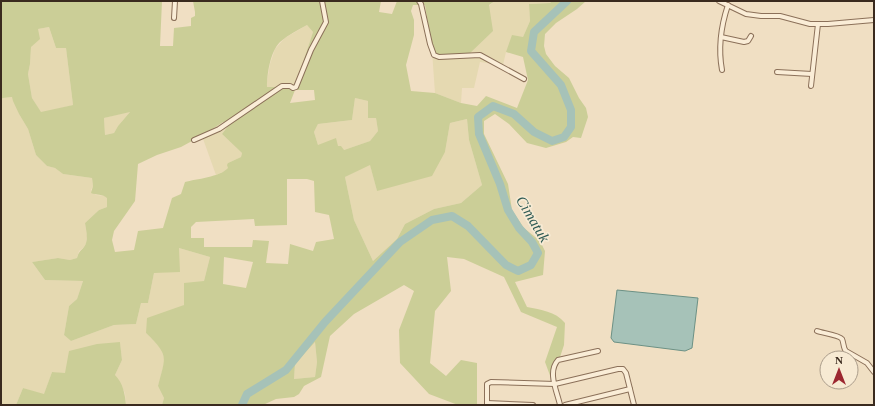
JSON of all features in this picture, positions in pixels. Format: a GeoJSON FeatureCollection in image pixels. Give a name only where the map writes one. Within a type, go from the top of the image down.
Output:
{"type":"FeatureCollection","features":[{"type":"Feature","properties":{"kind":"street"},"geometry":{"type":"LineString","coordinates":[[174,18],[175,1]]}},
{"type":"Feature","properties":{"kind":"street"},"geometry":{"type":"LineString","coordinates":[[194,140],[219,129],[282,86],[290,86],[293,88],[296,87],[310,50],[326,22],[322,1]]}},
{"type":"Feature","properties":{"kind":"street"},"geometry":{"type":"LineString","coordinates":[[419,1],[422,4],[430,44],[434,55],[439,57],[480,56],[524,79]]}},
{"type":"Feature","properties":{"kind":"street"},"geometry":{"type":"LineString","coordinates":[[719,1],[750,15],[780,16],[799,22],[818,24],[874,20]]}},
{"type":"Feature","properties":{"kind":"street"},"geometry":{"type":"LineString","coordinates":[[722,70],[720,58],[721,37],[724,17],[728,5]]}},
{"type":"Feature","properties":{"kind":"street"},"geometry":{"type":"LineString","coordinates":[[811,86],[818,24]]}},
{"type":"Feature","properties":{"kind":"street"},"geometry":{"type":"LineString","coordinates":[[721,37],[744,42],[748,41],[751,36]]}},
{"type":"Feature","properties":{"kind":"street"},"geometry":{"type":"LineString","coordinates":[[777,72],[812,74]]}},
{"type":"Feature","properties":{"kind":"street"},"geometry":{"type":"LineString","coordinates":[[817,331],[840,337],[843,340],[844,349],[867,363],[874,372]]}},
{"type":"Feature","properties":{"kind":"street"},"geometry":{"type":"LineString","coordinates":[[560,405],[552,373],[556,362],[558,360],[598,351]]}},
{"type":"Feature","properties":{"kind":"street"},"geometry":{"type":"LineString","coordinates":[[533,405],[487,404],[487,384],[491,382],[555,384],[618,368],[626,373],[634,405]]}},
{"type":"Feature","properties":{"kind":"street"},"geometry":{"type":"LineString","coordinates":[[565,405],[630,389]]}},
{"type":"Feature","properties":{"kind":"shaded area"},"geometry":{"type":"Polygon","coordinates":[[[495,1],[552,1],[550,3],[529,4],[530,21],[523,37],[506,52],[503,65],[480,62],[474,88],[462,88],[461,103],[435,93],[432,51],[495,1]]]}},
{"type":"Feature","properties":{"kind":"shaded area"},"geometry":{"type":"Polygon","coordinates":[[[307,25],[313,32],[294,90],[291,87],[266,87],[270,64],[275,49],[285,38],[307,25]]]}},
{"type":"Feature","properties":{"kind":"shaded area"},"geometry":{"type":"Polygon","coordinates":[[[49,27],[56,48],[66,48],[73,105],[41,113],[32,98],[28,74],[31,47],[38,29],[49,27]]]}},
{"type":"Feature","properties":{"kind":"shaded area"},"geometry":{"type":"Polygon","coordinates":[[[13,97],[19,114],[28,129],[36,155],[47,166],[55,168],[63,174],[92,178],[93,186],[91,190],[96,195],[107,197],[107,207],[99,210],[85,223],[87,236],[86,243],[79,251],[77,258],[70,260],[58,258],[32,262],[45,280],[83,281],[77,299],[69,306],[64,335],[71,341],[114,325],[136,324],[141,303],[148,303],[154,273],[179,248],[210,257],[204,281],[184,305],[146,333],[161,348],[165,360],[158,386],[164,398],[162,405],[126,405],[125,393],[115,375],[122,360],[120,342],[65,374],[52,372],[44,395],[23,388],[16,405],[1,405],[1,99],[13,97]]]}},
{"type":"Feature","properties":{"kind":"shaded area"},"geometry":{"type":"Polygon","coordinates":[[[355,98],[368,101],[368,118],[376,118],[378,131],[370,141],[344,150],[318,145],[314,132],[318,124],[352,120],[355,98]]]}},
{"type":"Feature","properties":{"kind":"shaded area"},"geometry":{"type":"Polygon","coordinates":[[[131,111],[114,133],[105,135],[104,118],[131,111]]]}},
{"type":"Feature","properties":{"kind":"shaded area"},"geometry":{"type":"Polygon","coordinates":[[[467,119],[469,140],[482,185],[461,203],[434,209],[405,224],[397,239],[373,261],[354,220],[345,177],[370,164],[377,191],[445,152],[450,123],[467,119]]]}},
{"type":"Feature","properties":{"kind":"shaded area"},"geometry":{"type":"Polygon","coordinates":[[[223,122],[228,126],[222,134],[242,153],[241,157],[228,163],[227,170],[216,175],[202,136],[223,122]]]}},
{"type":"Feature","properties":{"kind":"shaded area"},"geometry":{"type":"Polygon","coordinates":[[[315,342],[317,362],[315,377],[294,379],[295,364],[315,342]]]}},
{"type":"Feature","properties":{"kind":"green space"},"geometry":{"type":"Polygon","coordinates":[[[1,1],[162,1],[160,46],[173,46],[174,28],[191,26],[191,18],[195,16],[193,1],[381,1],[379,12],[392,14],[397,1],[495,1],[489,5],[493,31],[468,55],[439,57],[432,51],[425,5],[413,5],[411,11],[414,20],[414,35],[406,65],[411,91],[435,93],[461,103],[477,106],[486,96],[517,108],[528,80],[523,57],[506,52],[512,35],[523,37],[530,21],[529,4],[550,3],[552,1],[586,1],[556,23],[545,34],[544,46],[546,54],[555,66],[569,78],[586,108],[588,117],[581,138],[573,137],[566,142],[546,148],[527,143],[509,124],[495,114],[484,121],[484,134],[508,184],[512,210],[524,228],[540,241],[545,251],[543,275],[515,282],[527,307],[552,313],[565,323],[564,345],[552,381],[545,362],[557,327],[521,312],[504,277],[464,259],[447,257],[451,291],[435,311],[430,363],[446,376],[461,360],[477,363],[477,405],[458,405],[429,394],[400,363],[399,330],[414,291],[404,285],[354,314],[330,336],[321,377],[304,386],[299,394],[294,397],[276,399],[263,405],[162,405],[164,398],[158,386],[163,368],[164,356],[159,347],[146,333],[147,318],[184,305],[184,283],[204,281],[210,257],[179,248],[180,272],[154,273],[148,303],[141,303],[136,324],[114,325],[71,341],[64,335],[69,306],[77,299],[83,281],[45,280],[32,262],[58,258],[70,260],[77,258],[86,244],[87,235],[85,223],[99,210],[107,207],[107,198],[91,193],[93,186],[92,178],[63,174],[55,168],[47,166],[36,155],[28,129],[19,114],[12,97],[1,99],[1,1]],[[307,25],[280,42],[271,57],[267,87],[291,87],[294,90],[313,32],[307,25]],[[49,27],[38,29],[40,39],[31,47],[28,74],[32,98],[41,112],[73,105],[66,48],[56,48],[49,27]],[[295,90],[290,103],[315,100],[314,90],[295,90]],[[355,98],[352,120],[318,124],[314,132],[318,145],[336,138],[338,146],[341,146],[344,150],[370,141],[378,131],[376,118],[368,118],[368,101],[355,98]],[[130,112],[104,118],[105,135],[114,133],[130,112]],[[467,119],[450,123],[445,152],[432,176],[377,191],[370,165],[345,177],[354,220],[373,261],[397,239],[405,224],[434,209],[461,203],[482,185],[469,140],[467,119]],[[223,122],[181,147],[157,155],[138,164],[135,201],[114,231],[112,240],[115,252],[134,250],[138,231],[163,228],[172,198],[181,194],[185,182],[219,174],[228,168],[228,163],[241,157],[242,153],[222,134],[228,126],[223,122]],[[287,179],[287,225],[255,226],[254,219],[196,222],[191,227],[191,238],[204,238],[204,247],[252,247],[253,240],[269,241],[266,263],[288,264],[290,244],[313,251],[316,242],[334,239],[329,215],[315,212],[314,181],[307,179],[287,179]],[[224,257],[223,284],[246,288],[253,262],[224,257]],[[315,342],[295,364],[294,379],[315,377],[317,362],[315,342]]]}},
{"type":"Feature","properties":{"kind":"green space"},"geometry":{"type":"Polygon","coordinates":[[[120,342],[122,360],[115,375],[123,389],[126,405],[16,405],[23,388],[44,394],[52,372],[65,373],[69,351],[97,344],[120,342]]]}},
{"type":"Feature","properties":{"kind":"water"},"geometry":{"type":"Polygon","coordinates":[[[617,290],[698,298],[692,348],[685,351],[614,342],[611,338],[617,290]]]}},
{"type":"Feature","properties":{"kind":"waterway","name":"Cimatuk"},"geometry":{"type":"LineString","coordinates":[[242,405],[247,394],[286,370],[325,322],[400,242],[432,220],[452,216],[468,226],[506,265],[518,271],[531,265],[538,253],[532,242],[519,228],[508,210],[500,184],[479,134],[478,117],[493,106],[514,114],[534,132],[552,141],[564,137],[571,127],[571,110],[561,85],[531,51],[534,32],[567,1]]}}]}
